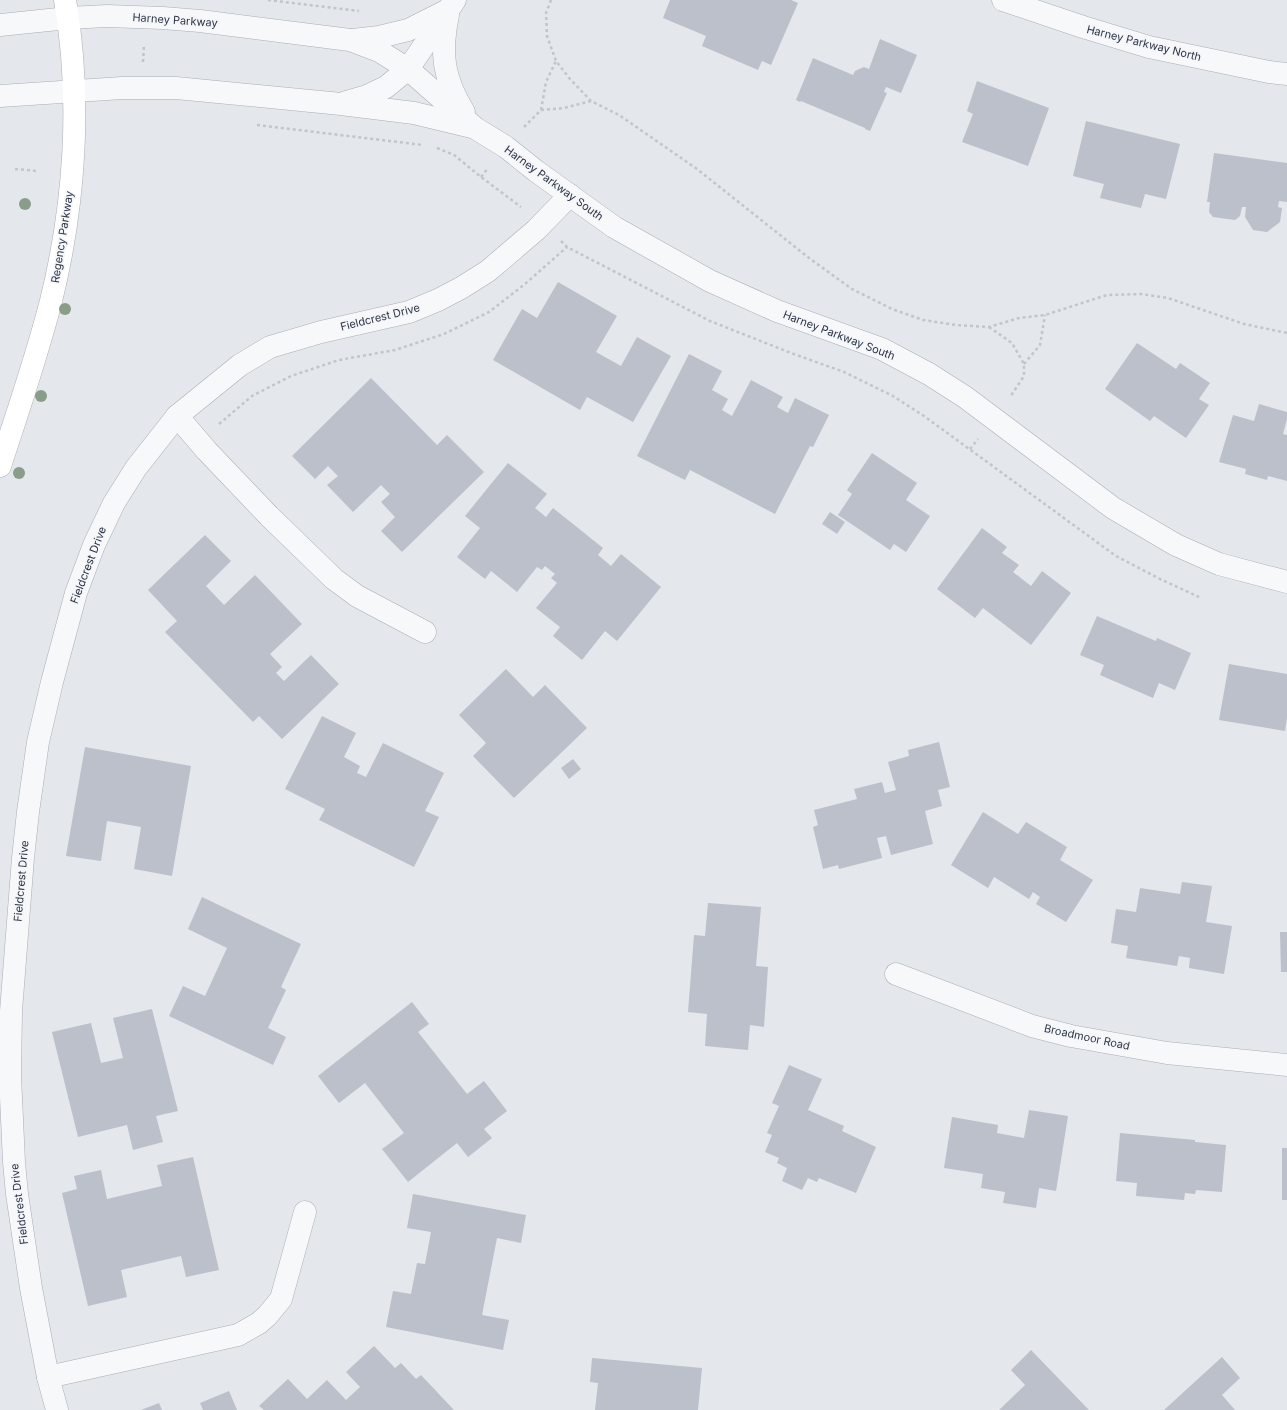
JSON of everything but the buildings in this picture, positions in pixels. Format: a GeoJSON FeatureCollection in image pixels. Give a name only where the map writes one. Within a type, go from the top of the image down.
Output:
{"type":"FeatureCollection","features":[{"type":"Feature","properties":{"kind":"main road","name":"Regency Parkway"},"geometry":{"type":"LineString","coordinates":[[0,466],[42,335],[65,231],[73,145],[74,91],[67,9]]}},
{"type":"Feature","properties":{"kind":"street","name":"Harney Parkway North"},"geometry":{"type":"LineString","coordinates":[[1003,0],[1083,27],[1150,47],[1269,72],[1287,74]]}},
{"type":"Feature","properties":{"kind":"street","name":"Harney Parkway"},"geometry":{"type":"LineString","coordinates":[[0,25],[67,9],[200,21],[350,40],[379,37],[408,30],[452,5]]}},
{"type":"Feature","properties":{"kind":"street"},"geometry":{"type":"LineString","coordinates":[[340,104],[367,96],[386,87],[408,69],[452,5]]}},
{"type":"Feature","properties":{"kind":"street"},"geometry":{"type":"LineString","coordinates":[[452,5],[444,37],[444,58],[454,96],[475,128]]}},
{"type":"Feature","properties":{"kind":"street","name":"Harney Parkway"},"geometry":{"type":"LineString","coordinates":[[350,40],[379,51],[408,69],[475,128]]}},
{"type":"Feature","properties":{"kind":"street"},"geometry":{"type":"LineString","coordinates":[[0,96],[122,88],[176,88],[340,104],[414,113],[475,128]]}},
{"type":"Feature","properties":{"kind":"street","name":"Harney Parkway South"},"geometry":{"type":"LineString","coordinates":[[475,128],[506,147],[614,227],[710,281],[777,311],[882,349],[929,374],[965,397],[1112,508],[1176,545],[1219,564],[1287,582]]}},
{"type":"Feature","properties":{"kind":"street","name":"Fieldcrest Drive"},"geometry":{"type":"LineString","coordinates":[[57,1410],[48,1377],[26,1261],[17,1194],[10,1076],[11,1011],[15,946],[28,812],[38,742],[52,682],[76,593],[94,545],[114,503],[136,468],[177,416],[240,365],[270,347],[321,332],[409,312],[438,300],[488,271],[543,223],[570,195]]}},
{"type":"Feature","properties":{"kind":"street"},"geometry":{"type":"LineString","coordinates":[[177,416],[207,451],[269,516],[334,579],[357,596],[425,632]]}},
{"type":"Feature","properties":{"kind":"street","name":"Broadmoor Road"},"geometry":{"type":"LineString","coordinates":[[896,974],[1032,1026],[1071,1036],[1167,1053],[1287,1065]]}},
{"type":"Feature","properties":{"kind":"street"},"geometry":{"type":"LineString","coordinates":[[48,1377],[238,1335],[259,1323],[281,1299],[305,1212]]}},
{"type":"Feature","properties":{"kind":"path"},"geometry":{"type":"LineString","coordinates":[[268,0],[364,11]]}},
{"type":"Feature","properties":{"kind":"path"},"geometry":{"type":"LineString","coordinates":[[551,0],[546,13],[547,36],[556,61],[570,79],[591,101],[619,115],[698,169],[809,258],[852,289],[892,309],[923,320],[956,325],[989,327],[1019,318],[1045,315],[1107,295],[1141,294],[1168,298],[1244,324],[1287,333]]}},
{"type":"Feature","properties":{"kind":"path"},"geometry":{"type":"LineString","coordinates":[[142,68],[145,38]]}},
{"type":"Feature","properties":{"kind":"path"},"geometry":{"type":"LineString","coordinates":[[556,61],[546,82],[540,110],[564,108],[591,101]]}},
{"type":"Feature","properties":{"kind":"path"},"geometry":{"type":"LineString","coordinates":[[250,124],[424,145]]}},
{"type":"Feature","properties":{"kind":"path"},"geometry":{"type":"LineString","coordinates":[[432,146],[454,155],[543,223]]}},
{"type":"Feature","properties":{"kind":"path"},"geometry":{"type":"LineString","coordinates":[[15,169],[37,171]]}},
{"type":"Feature","properties":{"kind":"path"},"geometry":{"type":"LineString","coordinates":[[567,247],[710,321],[844,372],[893,396],[924,416],[1116,556],[1198,597]]}},
{"type":"Feature","properties":{"kind":"path"},"geometry":{"type":"LineString","coordinates":[[989,327],[1012,343],[1024,364],[1040,345],[1045,315]]}}]}
